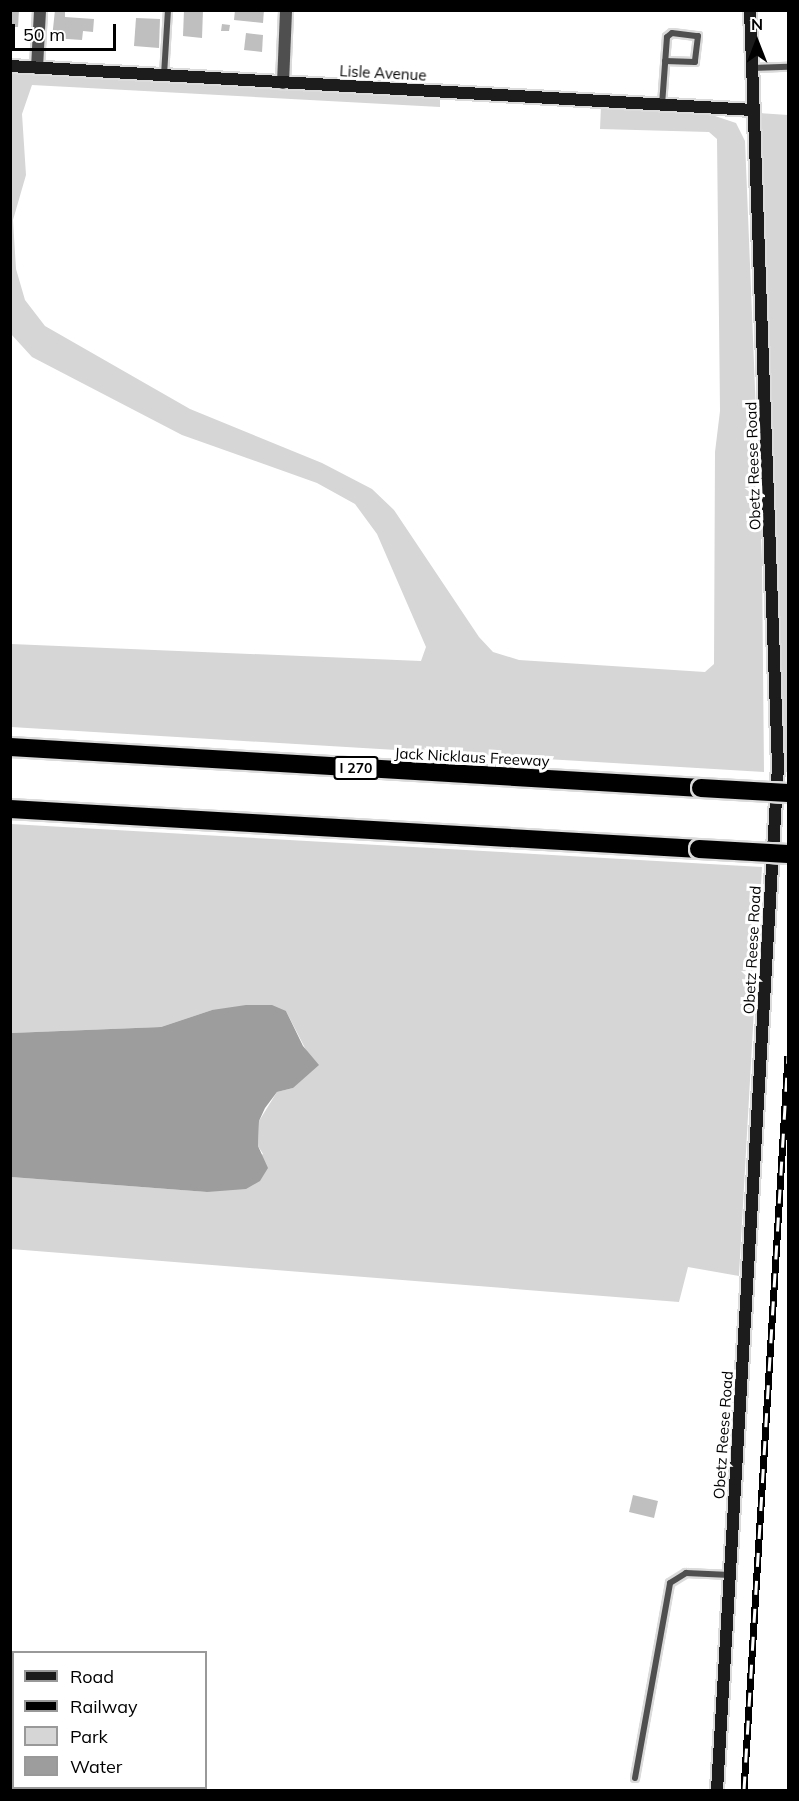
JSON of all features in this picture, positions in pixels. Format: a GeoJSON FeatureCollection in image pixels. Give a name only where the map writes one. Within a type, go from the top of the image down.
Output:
{"type":"FeatureCollection","features":[{"type":"Feature","properties":{"kind":"highway","name":"Jack Nicklaus Freeway"},"geometry":{"type":"LineString","coordinates":[[10,747],[789,794]]}},
{"type":"Feature","properties":{"kind":"highway"},"geometry":{"type":"LineString","coordinates":[[10,809],[789,854]]}},
{"type":"Feature","properties":{"kind":"street"},"geometry":{"type":"LineString","coordinates":[[36,68],[39,10]]}},
{"type":"Feature","properties":{"kind":"street"},"geometry":{"type":"LineString","coordinates":[[283,83],[286,10]]}},
{"type":"Feature","properties":{"kind":"street","name":"Obetz Reese Road"},"geometry":{"type":"LineString","coordinates":[[717,1791],[778,766],[777,656],[750,10]]}},
{"type":"Feature","properties":{"kind":"street","name":"Lisle Avenue"},"geometry":{"type":"LineString","coordinates":[[10,66],[753,110]]}},
{"type":"Feature","properties":{"kind":"lane"},"geometry":{"type":"LineString","coordinates":[[164,75],[168,10]]}},
{"type":"Feature","properties":{"kind":"lane"},"geometry":{"type":"LineString","coordinates":[[662,105],[665,61],[669,34],[698,36],[695,62],[665,61]]}},
{"type":"Feature","properties":{"kind":"lane"},"geometry":{"type":"LineString","coordinates":[[752,68],[789,67]]}},
{"type":"Feature","properties":{"kind":"lane"},"geometry":{"type":"LineString","coordinates":[[635,1778],[670,1583],[686,1573],[730,1575]]}},
{"type":"Feature","properties":{"kind":"green space"},"geometry":{"type":"Polygon","coordinates":[[[10,71],[440,97],[440,107],[32,85],[22,114],[26,175],[13,220],[16,269],[25,300],[45,326],[190,409],[322,463],[372,489],[394,510],[479,637],[493,652],[519,660],[705,672],[714,664],[715,452],[720,411],[717,139],[709,132],[600,129],[601,106],[703,112],[736,123],[745,141],[762,561],[764,772],[11,727],[11,644],[421,661],[426,647],[377,534],[355,504],[317,483],[182,435],[32,357],[11,334],[10,71]]]}},
{"type":"Feature","properties":{"kind":"green space"},"geometry":{"type":"Polygon","coordinates":[[[760,113],[788,115],[788,772],[786,772],[760,113]]]}},
{"type":"Feature","properties":{"kind":"green space"},"geometry":{"type":"Polygon","coordinates":[[[11,824],[762,867],[739,1276],[688,1267],[679,1302],[11,1249],[11,1177],[207,1192],[263,1154],[258,1146],[259,1121],[277,1092],[293,1088],[307,1052],[286,1011],[212,1010],[161,1027],[11,1033],[11,824]]]}},
{"type":"Feature","properties":{"kind":"water"},"geometry":{"type":"Polygon","coordinates":[[[246,1005],[272,1005],[286,1011],[303,1046],[319,1065],[293,1088],[277,1092],[265,1108],[259,1121],[258,1146],[268,1168],[260,1181],[246,1189],[207,1192],[11,1177],[11,1033],[161,1027],[212,1010],[246,1005]]]}},
{"type":"Feature","properties":{"kind":"building"},"geometry":{"type":"Polygon","coordinates":[[[10,10],[19,10],[18,27],[10,27],[10,10]]]}},
{"type":"Feature","properties":{"kind":"building"},"geometry":{"type":"Polygon","coordinates":[[[55,10],[65,10],[65,17],[94,19],[93,32],[83,31],[82,40],[52,38],[55,10]]]}},
{"type":"Feature","properties":{"kind":"building"},"geometry":{"type":"Polygon","coordinates":[[[184,10],[203,10],[202,38],[183,36],[184,10]]]}},
{"type":"Feature","properties":{"kind":"building"},"geometry":{"type":"Polygon","coordinates":[[[235,10],[264,10],[263,23],[234,20],[235,10]]]}},
{"type":"Feature","properties":{"kind":"building"},"geometry":{"type":"Polygon","coordinates":[[[136,18],[160,19],[159,48],[134,46],[136,18]]]}},
{"type":"Feature","properties":{"kind":"building"},"geometry":{"type":"Polygon","coordinates":[[[222,24],[230,25],[229,31],[221,31],[222,24]]]}},
{"type":"Feature","properties":{"kind":"building"},"geometry":{"type":"Polygon","coordinates":[[[246,33],[263,35],[262,52],[244,50],[246,33]]]}},
{"type":"Feature","properties":{"kind":"building"},"geometry":{"type":"Polygon","coordinates":[[[633,1495],[658,1501],[654,1518],[629,1512],[633,1495]]]}},
{"type":"Feature","properties":{"kind":"railway"},"geometry":{"type":"LineString","coordinates":[[744,1790],[788,1055]]}}]}
